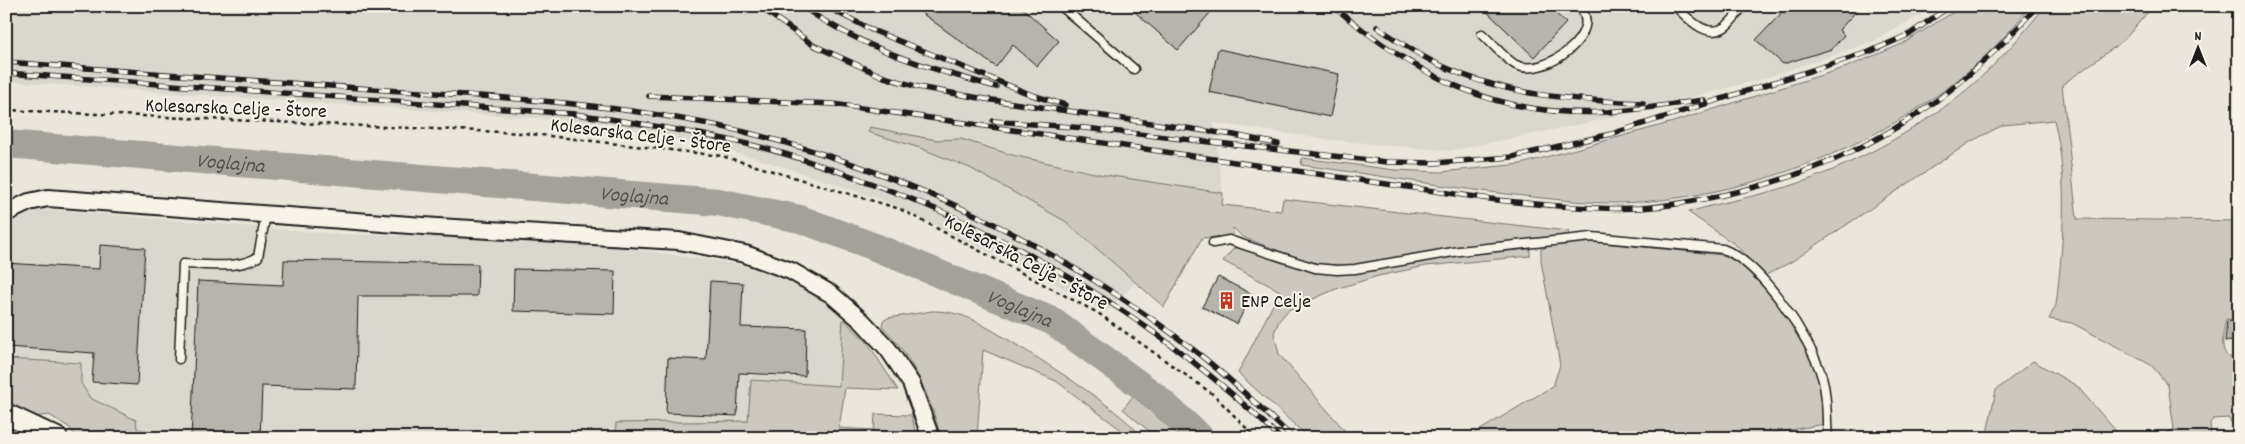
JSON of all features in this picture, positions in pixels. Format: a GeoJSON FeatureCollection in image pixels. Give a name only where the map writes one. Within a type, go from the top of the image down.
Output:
{"type":"FeatureCollection","features":[{"type":"Feature","properties":{"kind":"street"},"geometry":{"type":"LineString","coordinates":[[6,213],[29,202],[48,198],[437,227],[679,241],[745,254],[791,272],[831,294],[862,321],[888,349],[911,383],[931,438]]}},
{"type":"Feature","properties":{"kind":"street"},"geometry":{"type":"LineString","coordinates":[[6,414],[57,438]]}},
{"type":"Feature","properties":{"kind":"lane"},"geometry":{"type":"LineString","coordinates":[[1061,6],[1134,69]]}},
{"type":"Feature","properties":{"kind":"lane"},"geometry":{"type":"LineString","coordinates":[[1482,34],[1517,66],[1535,68],[1556,61],[1581,38],[1585,22],[1581,9],[1578,6]]}},
{"type":"Feature","properties":{"kind":"lane"},"geometry":{"type":"LineString","coordinates":[[1675,6],[1700,28],[1713,31],[1725,28],[1743,6]]}},
{"type":"Feature","properties":{"kind":"lane"},"geometry":{"type":"LineString","coordinates":[[179,359],[183,264],[240,264],[252,261],[258,257],[260,251],[266,214]]}},
{"type":"Feature","properties":{"kind":"lane"},"geometry":{"type":"LineString","coordinates":[[1213,244],[1229,240],[1315,268],[1337,270],[1355,269],[1450,252],[1592,237],[1723,249],[1736,254],[1767,286],[1797,323],[1822,378],[1828,438]]}},
{"type":"Feature","properties":{"kind":"path","name":"Kolesarska Celje - Štore"},"geometry":{"type":"LineString","coordinates":[[6,110],[524,133],[722,156],[900,209],[1081,304],[1098,313],[1214,394],[1256,438]]}},
{"type":"Feature","properties":{"kind":"shaded area"},"geometry":{"type":"Polygon","coordinates":[[[6,6],[1936,6],[1872,42],[1759,80],[1587,123],[1449,151],[1331,140],[1214,123],[1223,193],[1158,185],[1040,161],[1030,201],[1065,221],[1135,283],[1105,313],[1062,287],[880,199],[756,158],[605,123],[6,81],[6,6]]]}},
{"type":"Feature","properties":{"kind":"shaded area"},"geometry":{"type":"Polygon","coordinates":[[[1963,6],[2030,6],[1993,49],[1948,87],[1899,120],[1845,148],[1788,171],[1730,188],[1672,199],[1616,203],[1595,202],[1504,194],[1301,165],[1302,158],[1395,170],[1441,172],[1521,164],[1673,122],[1847,67],[1902,44],[1963,6]]]}},
{"type":"Feature","properties":{"kind":"shaded area"},"geometry":{"type":"Polygon","coordinates":[[[2045,6],[2153,6],[2124,40],[2062,85],[2077,219],[2239,221],[2239,320],[2226,319],[2223,339],[2225,353],[2228,357],[2239,358],[2239,427],[2234,426],[2228,418],[2213,419],[2210,423],[2211,436],[2159,438],[2174,429],[2168,385],[2151,365],[2072,323],[2049,319],[2056,305],[2061,260],[2063,212],[2062,165],[2054,120],[2003,125],[1970,142],[1791,262],[1764,276],[1737,246],[1688,212],[1774,191],[1802,182],[1846,164],[1890,142],[1912,129],[1970,87],[2010,48],[2045,6]]]}},
{"type":"Feature","properties":{"kind":"shaded area"},"geometry":{"type":"Polygon","coordinates":[[[870,127],[936,140],[961,139],[1012,155],[1099,174],[1223,193],[1222,205],[1281,211],[1283,199],[1568,231],[1569,236],[1435,251],[1355,266],[1320,264],[1299,259],[1243,237],[1233,228],[1232,236],[1202,238],[1164,307],[1065,221],[970,168],[920,148],[868,132],[870,127]]]}},
{"type":"Feature","properties":{"kind":"shaded area"},"geometry":{"type":"Polygon","coordinates":[[[46,209],[338,234],[468,237],[625,248],[745,265],[782,279],[824,300],[843,319],[839,386],[751,380],[749,422],[616,423],[615,438],[167,438],[166,433],[137,429],[136,420],[90,398],[81,383],[81,363],[6,359],[6,228],[28,211],[46,209]]]}},
{"type":"Feature","properties":{"kind":"shaded area"},"geometry":{"type":"Polygon","coordinates":[[[1593,242],[1722,255],[1751,273],[1779,304],[1802,339],[1818,377],[1824,404],[1825,424],[1744,438],[1467,438],[1553,386],[1560,365],[1541,261],[1541,248],[1545,248],[1550,243],[1593,242]]]}},
{"type":"Feature","properties":{"kind":"shaded area"},"geometry":{"type":"Polygon","coordinates":[[[1234,248],[1252,249],[1338,274],[1460,255],[1530,249],[1530,256],[1426,266],[1378,276],[1336,289],[1288,310],[1279,321],[1274,333],[1279,354],[1351,438],[1309,438],[1238,373],[1280,291],[1223,261],[1234,248]]]}},
{"type":"Feature","properties":{"kind":"shaded area"},"geometry":{"type":"Polygon","coordinates":[[[941,311],[969,318],[1033,355],[1115,411],[1141,438],[1132,438],[1056,381],[983,350],[977,438],[941,438],[926,392],[919,378],[903,351],[882,326],[883,321],[888,318],[941,311]]]}},
{"type":"Feature","properties":{"kind":"shaded area"},"geometry":{"type":"Polygon","coordinates":[[[843,319],[867,342],[898,390],[845,388],[839,428],[874,430],[875,414],[911,415],[917,438],[615,438],[616,423],[748,421],[751,380],[839,386],[843,319]]]}},
{"type":"Feature","properties":{"kind":"shaded area"},"geometry":{"type":"Polygon","coordinates":[[[6,359],[81,363],[81,383],[90,398],[136,420],[137,429],[166,433],[167,438],[77,438],[69,427],[49,415],[34,417],[6,406],[6,359]]]}},
{"type":"Feature","properties":{"kind":"shaded area"},"geometry":{"type":"Polygon","coordinates":[[[2033,361],[2077,386],[2122,438],[1986,438],[1996,390],[2033,361]]]}},
{"type":"Feature","properties":{"kind":"shaded area"},"geometry":{"type":"Polygon","coordinates":[[[1133,396],[1181,438],[1150,438],[1150,432],[1123,409],[1133,396]]]}},
{"type":"Feature","properties":{"kind":"building"},"geometry":{"type":"Polygon","coordinates":[[[912,6],[1020,6],[1059,41],[1037,66],[1013,45],[996,67],[912,6]]]}},
{"type":"Feature","properties":{"kind":"building"},"geometry":{"type":"Polygon","coordinates":[[[1128,6],[1216,6],[1178,50],[1128,6]]]}},
{"type":"Feature","properties":{"kind":"building"},"geometry":{"type":"Polygon","coordinates":[[[1481,6],[1548,6],[1566,23],[1534,57],[1481,6]]]}},
{"type":"Feature","properties":{"kind":"building"},"geometry":{"type":"Polygon","coordinates":[[[1788,6],[1861,6],[1839,30],[1844,35],[1832,49],[1783,64],[1756,40],[1788,6]]]}},
{"type":"Feature","properties":{"kind":"building"},"geometry":{"type":"Polygon","coordinates":[[[1218,49],[1339,74],[1330,117],[1209,92],[1218,49]]]}},
{"type":"Feature","properties":{"kind":"building"},"geometry":{"type":"Polygon","coordinates":[[[100,245],[145,248],[137,385],[92,382],[94,353],[6,347],[6,263],[99,269],[100,245]]]}},
{"type":"Feature","properties":{"kind":"building"},"geometry":{"type":"Polygon","coordinates":[[[284,260],[478,264],[477,296],[358,296],[356,389],[262,386],[260,438],[191,438],[198,281],[283,285],[284,260]]]}},
{"type":"Feature","properties":{"kind":"building"},"geometry":{"type":"Polygon","coordinates":[[[514,269],[615,271],[614,314],[513,311],[514,269]]]}},
{"type":"Feature","properties":{"kind":"building","name":"ENP Celje"},"geometry":{"type":"Polygon","coordinates":[[[1218,277],[1252,294],[1237,324],[1202,307],[1218,277]]]}},
{"type":"Feature","properties":{"kind":"building"},"geometry":{"type":"Polygon","coordinates":[[[710,281],[743,283],[741,327],[806,329],[805,376],[739,373],[737,416],[666,413],[668,358],[706,360],[710,281]]]}},
{"type":"Feature","properties":{"kind":"building"},"geometry":{"type":"Polygon","coordinates":[[[2227,321],[2239,322],[2239,342],[2225,341],[2227,321]]]}},
{"type":"Feature","properties":{"kind":"waterway","name":"Voglajna"},"geometry":{"type":"LineString","coordinates":[[6,144],[718,202],[800,219],[875,247],[1052,321],[1155,396],[1201,438]]}},
{"type":"Feature","properties":{"kind":"railway"},"geometry":{"type":"LineString","coordinates":[[759,6],[813,45],[884,77],[918,87],[985,99],[1234,135],[1278,144]]}},
{"type":"Feature","properties":{"kind":"railway"},"geometry":{"type":"LineString","coordinates":[[801,6],[848,34],[895,55],[996,87]]}},
{"type":"Feature","properties":{"kind":"railway"},"geometry":{"type":"LineString","coordinates":[[825,6],[872,30],[1032,95],[1065,105]]}},
{"type":"Feature","properties":{"kind":"railway"},"geometry":{"type":"LineString","coordinates":[[1333,6],[1395,53],[1459,87],[1492,99],[1528,108],[1566,112],[1618,111],[1704,100]]}},
{"type":"Feature","properties":{"kind":"railway"},"geometry":{"type":"LineString","coordinates":[[993,121],[1085,128],[1387,162],[1435,163],[1512,157],[1611,134],[1869,52],[1910,34],[1950,6]]}},
{"type":"Feature","properties":{"kind":"railway"},"geometry":{"type":"LineString","coordinates":[[649,96],[833,104],[1497,200],[1587,208],[1641,208],[1672,205],[1770,183],[1814,168],[1856,150],[1896,128],[1933,103],[2004,42],[2037,6]]}},
{"type":"Feature","properties":{"kind":"railway"},"geometry":{"type":"LineString","coordinates":[[1377,27],[1433,62],[1491,84],[1540,95],[1643,103]]}},
{"type":"Feature","properties":{"kind":"railway"},"geometry":{"type":"LineString","coordinates":[[6,62],[555,102],[681,119],[787,143],[911,186],[971,213],[1030,243],[1087,276],[1142,312],[1208,361],[1293,438]]}},
{"type":"Feature","properties":{"kind":"railway"},"geometry":{"type":"LineString","coordinates":[[6,73],[575,114],[683,131],[775,151],[830,168],[915,200],[1028,254],[1082,285],[1135,319],[1234,396],[1280,438]]}},
{"type":"Feature","properties":{"kind":"place","name":"ENP Celje"},"geometry":{"type":"Point","coordinates":[1227,300]}}]}
